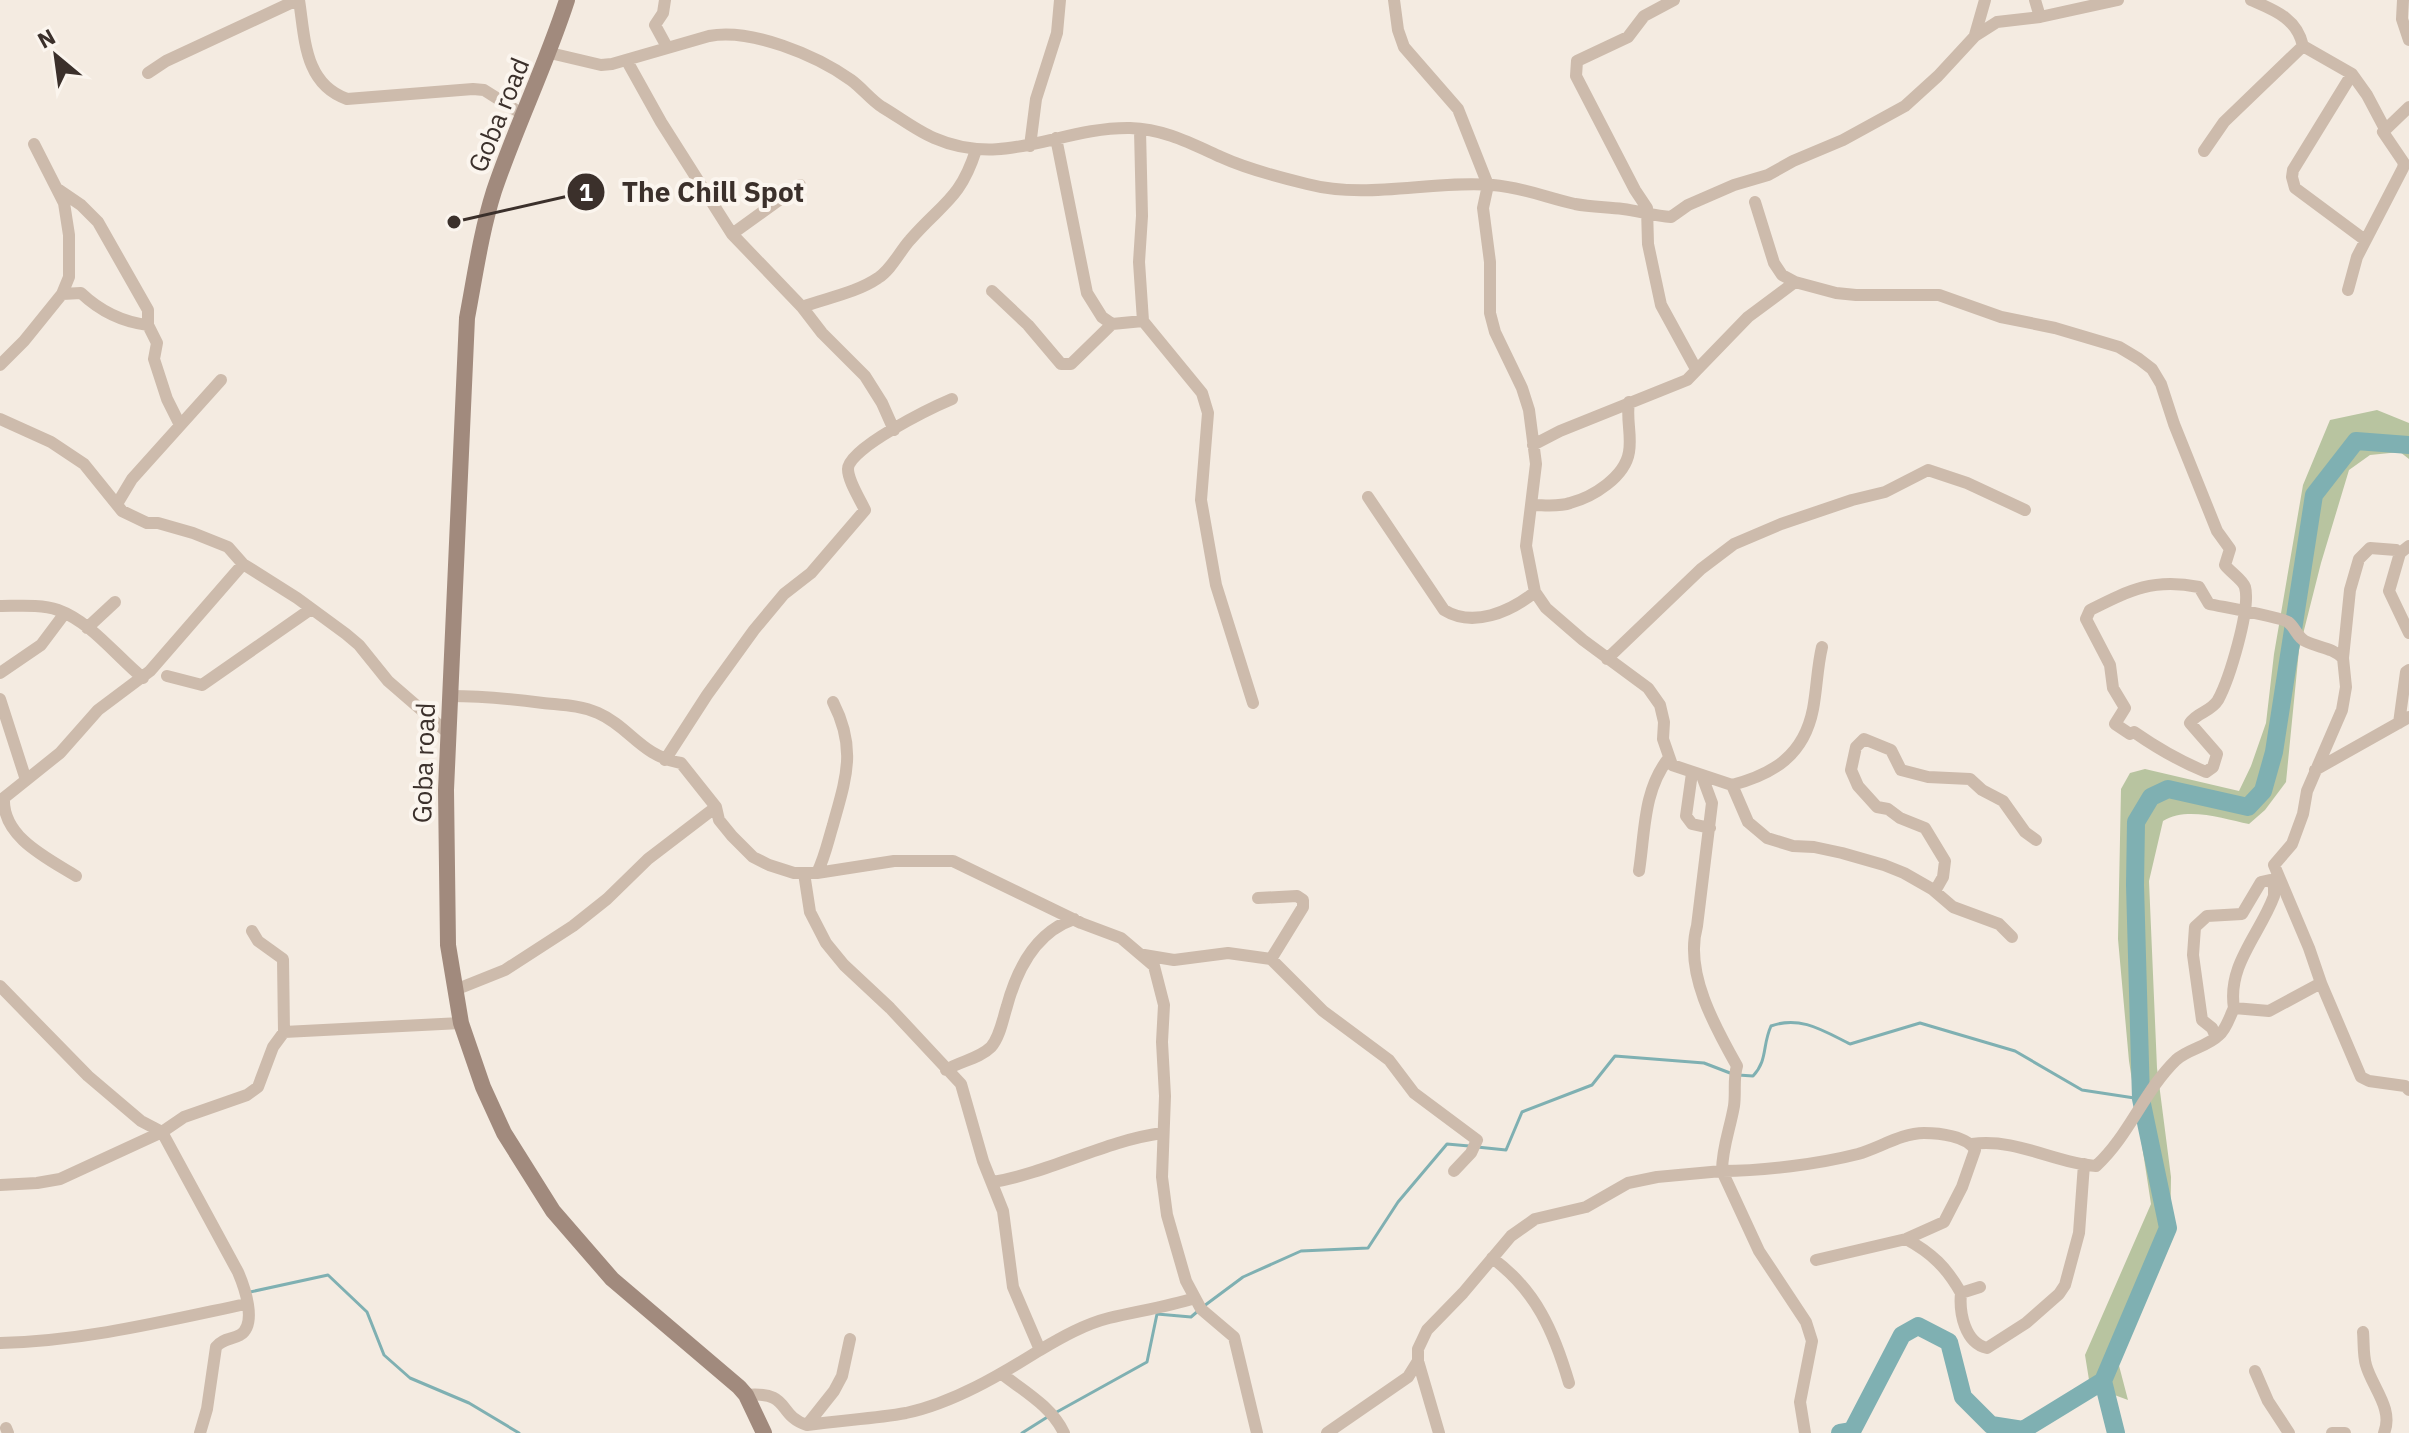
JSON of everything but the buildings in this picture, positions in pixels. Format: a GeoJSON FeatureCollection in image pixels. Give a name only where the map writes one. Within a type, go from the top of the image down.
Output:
{"type":"FeatureCollection","features":[{"type":"Feature","properties":{"kind":"main road","name":"Goba road"},"geometry":{"type":"LineString","coordinates":[[567,0],[550,53],[522,114],[493,194],[467,318],[448,733],[445,907],[448,945],[461,1023],[483,1087],[504,1133],[553,1211],[612,1279],[746,1395],[764,1433]]}},
{"type":"Feature","properties":{"kind":"street"},"geometry":{"type":"LineString","coordinates":[[148,73],[166,61],[298,0],[312,70],[333,94],[347,99],[484,90],[522,114]]}},
{"type":"Feature","properties":{"kind":"street"},"geometry":{"type":"LineString","coordinates":[[665,0],[663,13],[655,25],[667,47]]}},
{"type":"Feature","properties":{"kind":"street"},"geometry":{"type":"LineString","coordinates":[[1030,146],[1036,99],[1057,33],[1060,0]]}},
{"type":"Feature","properties":{"kind":"street"},"geometry":{"type":"LineString","coordinates":[[1394,0],[1404,47],[1458,109],[1488,185],[1483,208],[1490,268],[1490,313],[1495,332],[1529,410],[1536,464],[1526,546],[1535,592],[1546,608],[1607,659],[1641,682],[1660,705],[1668,759],[1691,773],[1732,785],[1759,778],[1780,767],[1798,745],[1813,712],[1822,647]]}},
{"type":"Feature","properties":{"kind":"street"},"geometry":{"type":"LineString","coordinates":[[1674,0],[1644,16],[1628,37],[1577,61],[1576,76],[1647,208],[1648,244],[1661,305],[1696,369]]}},
{"type":"Feature","properties":{"kind":"street"},"geometry":{"type":"LineString","coordinates":[[1975,36],[1985,0]]}},
{"type":"Feature","properties":{"kind":"street"},"geometry":{"type":"LineString","coordinates":[[2035,0],[2040,17]]}},
{"type":"Feature","properties":{"kind":"street"},"geometry":{"type":"LineString","coordinates":[[550,53],[601,65],[627,61],[720,34],[748,37],[809,57],[842,74],[882,107],[933,138],[976,150],[1013,149],[1056,138],[1130,128],[1179,136],[1255,170],[1321,187],[1377,191],[1454,183],[1488,185],[1575,204],[1671,217],[1688,205],[1768,175],[1843,140],[1905,106],[1975,36],[1997,22],[2040,17],[2118,0]]}},
{"type":"Feature","properties":{"kind":"street"},"geometry":{"type":"LineString","coordinates":[[2251,0],[2275,8],[2301,36],[2303,46],[2352,74],[2367,95],[2385,129],[2385,136],[2404,163],[2404,184],[2365,240],[2348,290]]}},
{"type":"Feature","properties":{"kind":"street"},"geometry":{"type":"LineString","coordinates":[[2403,0],[2402,19],[2409,40]]}},
{"type":"Feature","properties":{"kind":"street"},"geometry":{"type":"LineString","coordinates":[[2204,151],[2224,122],[2303,46]]}},
{"type":"Feature","properties":{"kind":"street"},"geometry":{"type":"LineString","coordinates":[[627,61],[661,122],[732,234],[865,376],[894,430]]}},
{"type":"Feature","properties":{"kind":"street"},"geometry":{"type":"LineString","coordinates":[[2352,74],[2293,170],[2292,177],[2295,188],[2365,240]]}},
{"type":"Feature","properties":{"kind":"street"},"geometry":{"type":"LineString","coordinates":[[2385,129],[2409,107]]}},
{"type":"Feature","properties":{"kind":"street"},"geometry":{"type":"LineString","coordinates":[[1140,130],[1142,216],[1139,262],[1143,321],[1202,393],[1206,403],[1208,413],[1201,500],[1216,585],[1253,703]]}},
{"type":"Feature","properties":{"kind":"street"},"geometry":{"type":"LineString","coordinates":[[1056,138],[1087,293],[1094,307],[1112,324]]}},
{"type":"Feature","properties":{"kind":"street"},"geometry":{"type":"LineString","coordinates":[[0,365],[62,294],[70,266],[66,212],[59,190],[34,144]]}},
{"type":"Feature","properties":{"kind":"street"},"geometry":{"type":"LineString","coordinates":[[802,307],[880,277],[920,229],[953,199],[969,173],[976,150]]}},
{"type":"Feature","properties":{"kind":"street"},"geometry":{"type":"LineString","coordinates":[[732,234],[800,185]]}},
{"type":"Feature","properties":{"kind":"street"},"geometry":{"type":"LineString","coordinates":[[59,190],[91,213],[108,236],[148,310],[148,325],[157,343],[154,359],[167,399],[180,425]]}},
{"type":"Feature","properties":{"kind":"street"},"geometry":{"type":"LineString","coordinates":[[1755,202],[1774,263],[1782,275],[1795,282],[1856,295],[1939,295],[2001,317],[2055,328],[2119,347],[2152,369],[2161,384],[2217,531],[2230,549],[2225,565],[2234,578],[2241,580],[2245,586],[2246,612],[2218,700],[2207,712],[2195,715],[2190,723],[2217,754],[2213,767],[2206,772],[2175,760],[2154,743],[2134,732],[2130,734],[2115,724],[2125,708],[2113,688],[2110,665],[2086,619],[2090,610],[2151,584],[2199,587],[2209,604],[2246,612],[2288,622],[2302,640],[2332,648],[2343,658]]}},
{"type":"Feature","properties":{"kind":"street"},"geometry":{"type":"LineString","coordinates":[[1533,445],[1687,380],[1737,332],[1748,317],[1795,282]]}},
{"type":"Feature","properties":{"kind":"street"},"geometry":{"type":"LineString","coordinates":[[992,291],[1028,325],[1061,364],[1066,365],[1071,364],[1112,324],[1143,321]]}},
{"type":"Feature","properties":{"kind":"street"},"geometry":{"type":"LineString","coordinates":[[62,294],[81,293],[99,308],[122,320],[148,325]]}},
{"type":"Feature","properties":{"kind":"street"},"geometry":{"type":"LineString","coordinates":[[117,504],[132,479],[221,380]]}},
{"type":"Feature","properties":{"kind":"street"},"geometry":{"type":"LineString","coordinates":[[665,760],[754,630],[784,594],[811,573],[865,510],[850,478],[850,461],[861,449],[927,409],[952,399]]}},
{"type":"Feature","properties":{"kind":"street"},"geometry":{"type":"LineString","coordinates":[[1533,505],[1568,504],[1592,494],[1615,477],[1629,456],[1629,402]]}},
{"type":"Feature","properties":{"kind":"street"},"geometry":{"type":"LineString","coordinates":[[0,419],[51,442],[84,464],[122,511],[147,523],[158,523],[228,547],[243,564],[353,639],[388,681],[448,733]]}},
{"type":"Feature","properties":{"kind":"street"},"geometry":{"type":"LineString","coordinates":[[1607,659],[1710,560],[1734,544],[1781,524],[1885,492],[1928,470],[1967,483],[2025,510]]}},
{"type":"Feature","properties":{"kind":"street"},"geometry":{"type":"LineString","coordinates":[[1368,497],[1428,589],[1444,610],[1452,615],[1475,618],[1498,613],[1535,592]]}},
{"type":"Feature","properties":{"kind":"street"},"geometry":{"type":"LineString","coordinates":[[2409,633],[2389,596],[2404,549],[2370,548],[2359,559],[2349,598],[2343,658],[2346,687],[2342,710],[2315,770],[2292,844],[2274,865],[2361,1077],[2405,1086],[2409,1090]]}},
{"type":"Feature","properties":{"kind":"street"},"geometry":{"type":"LineString","coordinates":[[76,876],[46,858],[13,829],[5,815],[2,800],[72,741],[98,710],[143,678],[243,564]]}},
{"type":"Feature","properties":{"kind":"street"},"geometry":{"type":"LineString","coordinates":[[87,628],[115,602]]}},
{"type":"Feature","properties":{"kind":"street"},"geometry":{"type":"LineString","coordinates":[[0,606],[53,608],[65,613],[87,628],[143,678]]}},
{"type":"Feature","properties":{"kind":"street"},"geometry":{"type":"LineString","coordinates":[[167,676],[202,685],[311,609]]}},
{"type":"Feature","properties":{"kind":"street"},"geometry":{"type":"LineString","coordinates":[[0,673],[41,645],[65,613]]}},
{"type":"Feature","properties":{"kind":"street"},"geometry":{"type":"LineString","coordinates":[[2315,770],[2404,720],[2406,672],[2409,670]]}},
{"type":"Feature","properties":{"kind":"street"},"geometry":{"type":"LineString","coordinates":[[450,696],[508,698],[585,708],[600,713],[638,744],[665,760],[681,763],[716,807],[719,820],[753,857],[769,865],[810,873],[894,861],[953,861],[1023,896],[1121,938],[1144,955],[1154,966],[1164,1005],[1162,1177],[1167,1215],[1186,1281],[1201,1309],[1234,1337],[1257,1433]]}},
{"type":"Feature","properties":{"kind":"street"},"geometry":{"type":"LineString","coordinates":[[0,699],[26,780]]}},
{"type":"Feature","properties":{"kind":"street"},"geometry":{"type":"LineString","coordinates":[[833,702],[842,720],[848,773],[824,858],[810,873],[810,912],[826,943],[844,965],[890,1008],[961,1084],[983,1161],[1003,1211],[1013,1287],[1040,1350]]}},
{"type":"Feature","properties":{"kind":"street"},"geometry":{"type":"LineString","coordinates":[[1935,891],[1943,877],[1945,861],[1925,828],[1900,818],[1888,809],[1877,807],[1858,786],[1851,770],[1856,747],[1864,739],[1891,750],[1901,770],[1928,777],[1970,779],[1982,790],[2003,801],[2025,832],[2036,840]]}},
{"type":"Feature","properties":{"kind":"street"},"geometry":{"type":"LineString","coordinates":[[1639,871],[1644,815],[1668,759]]}},
{"type":"Feature","properties":{"kind":"street"},"geometry":{"type":"LineString","coordinates":[[1691,773],[1686,816],[1692,824],[1710,828]]}},
{"type":"Feature","properties":{"kind":"street"},"geometry":{"type":"LineString","coordinates":[[1691,773],[1711,797],[1710,828],[1692,941],[1695,963],[1720,1039],[1737,1066],[1734,1106],[1722,1152],[1722,1171],[1759,1251],[1806,1322],[1812,1341],[1800,1402],[1805,1433]]}},
{"type":"Feature","properties":{"kind":"street"},"geometry":{"type":"LineString","coordinates":[[1732,785],[1752,827],[1767,838],[1793,846],[1814,847],[1863,858],[1904,873],[1935,891],[1953,907],[1999,924],[2012,937]]}},
{"type":"Feature","properties":{"kind":"street"},"geometry":{"type":"LineString","coordinates":[[455,990],[505,970],[573,926],[614,893],[648,859],[716,807]]}},
{"type":"Feature","properties":{"kind":"street"},"geometry":{"type":"LineString","coordinates":[[1439,1433],[1418,1361],[1418,1349],[1427,1330],[1511,1236],[1535,1219],[1586,1207],[1628,1183],[1657,1177],[1768,1168],[1848,1156],[1923,1133],[1972,1144],[1998,1143],[2026,1148],[2096,1166],[2110,1153],[2173,1063],[2183,1054],[2221,1035],[2234,1008],[2232,992],[2235,974],[2274,896],[2274,886],[2270,880],[2261,882],[2242,914],[2207,916],[2195,927],[2193,955],[2202,1020],[2212,1028],[2216,1037]]}},
{"type":"Feature","properties":{"kind":"street"},"geometry":{"type":"LineString","coordinates":[[1258,898],[1297,896],[1303,900],[1303,907],[1271,959]]}},
{"type":"Feature","properties":{"kind":"street"},"geometry":{"type":"LineString","coordinates":[[946,1070],[971,1060],[992,1046],[1023,964],[1041,938],[1060,924],[1074,919]]}},
{"type":"Feature","properties":{"kind":"street"},"geometry":{"type":"LineString","coordinates":[[0,1185],[60,1179],[162,1132],[184,1117],[254,1091],[273,1047],[284,1032],[283,959],[258,941],[252,931]]}},
{"type":"Feature","properties":{"kind":"street"},"geometry":{"type":"LineString","coordinates":[[1144,955],[1174,960],[1228,953],[1271,959],[1323,1011],[1389,1060],[1414,1093],[1477,1140],[1471,1153],[1454,1171]]}},
{"type":"Feature","properties":{"kind":"street"},"geometry":{"type":"LineString","coordinates":[[2234,1008],[2269,1011],[2321,983]]}},
{"type":"Feature","properties":{"kind":"street"},"geometry":{"type":"LineString","coordinates":[[0,986],[88,1076],[141,1121],[162,1132],[241,1280],[248,1320],[244,1331],[220,1341],[216,1347],[207,1409],[200,1433]]}},
{"type":"Feature","properties":{"kind":"street"},"geometry":{"type":"LineString","coordinates":[[284,1032],[461,1023]]}},
{"type":"Feature","properties":{"kind":"street"},"geometry":{"type":"LineString","coordinates":[[993,1182],[1025,1175],[1124,1140],[1162,1133]]}},
{"type":"Feature","properties":{"kind":"street"},"geometry":{"type":"LineString","coordinates":[[1816,1260],[1906,1239],[1944,1222],[1974,1159],[1972,1144]]}},
{"type":"Feature","properties":{"kind":"street"},"geometry":{"type":"LineString","coordinates":[[1906,1239],[1944,1265],[1961,1293],[1961,1312],[1969,1335],[1979,1346],[1987,1348],[2026,1323],[2065,1285],[2079,1233],[2084,1164]]}},
{"type":"Feature","properties":{"kind":"street"},"geometry":{"type":"LineString","coordinates":[[1492,1258],[1518,1279],[1550,1328],[1569,1383]]}},
{"type":"Feature","properties":{"kind":"street"},"geometry":{"type":"LineString","coordinates":[[1961,1293],[1980,1287]]}},
{"type":"Feature","properties":{"kind":"street"},"geometry":{"type":"LineString","coordinates":[[746,1395],[769,1394],[779,1399],[798,1422],[807,1425],[915,1411],[1002,1374],[1067,1334],[1106,1318],[1148,1312],[1195,1298]]}},
{"type":"Feature","properties":{"kind":"street"},"geometry":{"type":"LineString","coordinates":[[0,1343],[111,1333],[246,1304]]}},
{"type":"Feature","properties":{"kind":"street"},"geometry":{"type":"LineString","coordinates":[[2363,1332],[2367,1368],[2386,1412],[2384,1433]]}},
{"type":"Feature","properties":{"kind":"street"},"geometry":{"type":"LineString","coordinates":[[807,1425],[842,1376],[850,1339]]}},
{"type":"Feature","properties":{"kind":"street"},"geometry":{"type":"LineString","coordinates":[[1327,1433],[1401,1383],[1418,1361]]}},
{"type":"Feature","properties":{"kind":"street"},"geometry":{"type":"LineString","coordinates":[[2255,1371],[2268,1401],[2289,1433]]}},
{"type":"Feature","properties":{"kind":"street"},"geometry":{"type":"LineString","coordinates":[[1002,1374],[1057,1418],[1064,1433]]}},
{"type":"Feature","properties":{"kind":"street"},"geometry":{"type":"LineString","coordinates":[[2332,1433],[2345,1433]]}},
{"type":"Feature","properties":{"kind":"green space"},"geometry":{"type":"Polygon","coordinates":[[[2377,410],[2409,423],[2409,459],[2400,452],[2370,455],[2349,470],[2299,650],[2286,782],[2265,810],[2249,824],[2194,814],[2183,814],[2163,821],[2149,881],[2157,1068],[2171,1177],[2170,1245],[2117,1358],[2128,1400],[2090,1386],[2085,1355],[2151,1204],[2129,1061],[2118,939],[2121,789],[2130,773],[2145,769],[2239,791],[2266,723],[2274,654],[2303,485],[2330,420],[2377,410]]]}},
{"type":"Feature","properties":{"kind":"waterway"},"geometry":{"type":"LineString","coordinates":[[2116,1433],[2103,1381],[2168,1228],[2141,1099],[2136,822],[2151,797],[2168,789],[2248,807],[2263,791],[2274,752],[2314,495],[2356,441],[2409,445]]}},
{"type":"Feature","properties":{"kind":"waterway"},"geometry":{"type":"LineString","coordinates":[[1738,1075],[1753,1076],[1758,1070],[1771,1026],[1802,1023],[1850,1044],[1920,1023],[2015,1051],[2082,1090],[2141,1099]]}},
{"type":"Feature","properties":{"kind":"waterway"},"geometry":{"type":"LineString","coordinates":[[1477,1147],[1506,1150],[1522,1112],[1592,1085],[1615,1056],[1704,1063],[1730,1073]]}},
{"type":"Feature","properties":{"kind":"waterway"},"geometry":{"type":"LineString","coordinates":[[1204,1306],[1243,1277],[1301,1251],[1368,1248],[1398,1202],[1447,1144],[1469,1146]]}},
{"type":"Feature","properties":{"kind":"waterway"},"geometry":{"type":"LineString","coordinates":[[250,1292],[328,1275],[367,1312],[384,1355],[410,1378],[469,1403],[519,1433]]}},
{"type":"Feature","properties":{"kind":"waterway"},"geometry":{"type":"LineString","coordinates":[[1055,1413],[1147,1362],[1157,1314],[1191,1317],[1198,1311]]}},
{"type":"Feature","properties":{"kind":"waterway"},"geometry":{"type":"LineString","coordinates":[[1840,1433],[1852,1431],[1902,1335],[1918,1326],[1949,1342],[1963,1397],[1991,1425],[2023,1430],[2103,1381]]}},
{"type":"Feature","properties":{"kind":"waterway"},"geometry":{"type":"LineString","coordinates":[[1022,1433],[1049,1416]]}},
{"type":"Feature","properties":{"kind":"place","name":"The Chill Spot"},"geometry":{"type":"Point","coordinates":[454,222]}}]}
